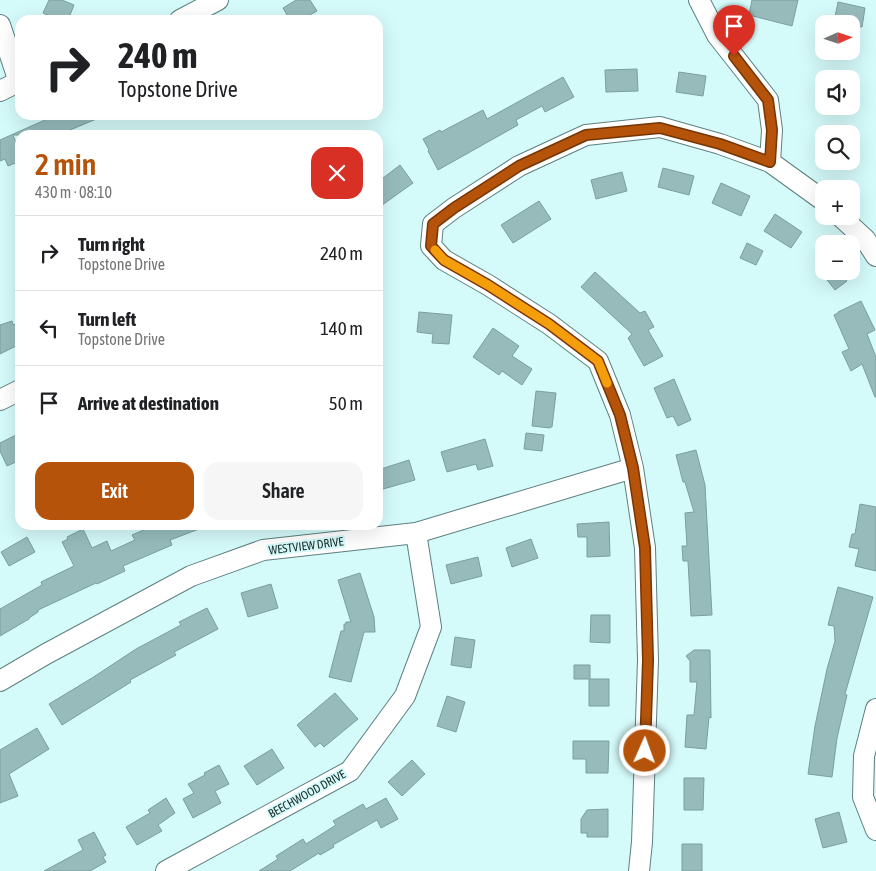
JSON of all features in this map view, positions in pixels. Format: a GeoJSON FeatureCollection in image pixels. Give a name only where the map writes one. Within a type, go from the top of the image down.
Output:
{"type":"FeatureCollection","features":[{"type":"Feature","properties":{"kind":"street"},"geometry":{"type":"LineString","coordinates":[[190,15],[218,0]]}},
{"type":"Feature","properties":{"kind":"street"},"geometry":{"type":"LineString","coordinates":[[699,0],[717,35],[768,100],[772,130],[770,162]]}},
{"type":"Feature","properties":{"kind":"street"},"geometry":{"type":"LineString","coordinates":[[0,25],[15,67]]}},
{"type":"Feature","properties":{"kind":"street"},"geometry":{"type":"LineString","coordinates":[[0,91],[15,84]]}},
{"type":"Feature","properties":{"kind":"street"},"geometry":{"type":"LineString","coordinates":[[639,871],[642,842],[648,660],[645,548],[633,468],[620,415],[598,361],[549,324],[488,285],[444,260],[431,246],[433,224],[454,208],[519,166],[586,135],[660,128],[720,144],[770,162],[815,194]]}},
{"type":"Feature","properties":{"kind":"street"},"geometry":{"type":"LineString","coordinates":[[850,225],[865,239],[876,256]]}},
{"type":"Feature","properties":{"kind":"street"},"geometry":{"type":"LineString","coordinates":[[0,400],[15,392]]}},
{"type":"Feature","properties":{"kind":"street","name":"WESTVIEW DRIVE"},"geometry":{"type":"LineString","coordinates":[[0,681],[46,654],[192,576],[264,550],[416,533],[633,468]]}},
{"type":"Feature","properties":{"kind":"street","name":"BEECHWOOD DRIVE"},"geometry":{"type":"LineString","coordinates":[[166,871],[350,771],[406,696],[431,627],[416,533]]}},
{"type":"Feature","properties":{"kind":"street"},"geometry":{"type":"LineString","coordinates":[[876,709],[864,756],[863,797],[876,830]]}},
{"type":"Feature","properties":{"kind":"building"},"geometry":{"type":"Polygon","coordinates":[[[49,0],[62,0],[74,5],[70,15],[48,15],[43,13],[49,0]]]}},
{"type":"Feature","properties":{"kind":"building"},"geometry":{"type":"Polygon","coordinates":[[[296,0],[310,0],[317,11],[310,15],[287,15],[283,8],[296,0]]]}},
{"type":"Feature","properties":{"kind":"building"},"geometry":{"type":"Polygon","coordinates":[[[752,0],[798,0],[792,26],[749,15],[752,0]]]}},
{"type":"Feature","properties":{"kind":"building"},"geometry":{"type":"Polygon","coordinates":[[[838,2],[865,8],[862,27],[860,27],[860,15],[835,15],[838,2]]]}},
{"type":"Feature","properties":{"kind":"building"},"geometry":{"type":"Polygon","coordinates":[[[637,69],[638,91],[606,92],[605,70],[637,69]]]}},
{"type":"Feature","properties":{"kind":"building"},"geometry":{"type":"Polygon","coordinates":[[[679,72],[706,76],[703,96],[676,92],[679,72]]]}},
{"type":"Feature","properties":{"kind":"building"},"geometry":{"type":"Polygon","coordinates":[[[563,77],[574,97],[545,112],[542,106],[516,120],[518,125],[438,170],[423,139],[440,130],[441,132],[483,110],[487,119],[563,77]]]}},
{"type":"Feature","properties":{"kind":"building"},"geometry":{"type":"Polygon","coordinates":[[[45,120],[94,120],[70,130],[22,130],[45,120]]]}},
{"type":"Feature","properties":{"kind":"building"},"geometry":{"type":"Polygon","coordinates":[[[15,133],[13,135],[15,140],[15,163],[8,166],[5,159],[0,161],[0,140],[15,133]]]}},
{"type":"Feature","properties":{"kind":"building"},"geometry":{"type":"Polygon","coordinates":[[[400,165],[413,183],[383,204],[383,178],[400,165]]]}},
{"type":"Feature","properties":{"kind":"building"},"geometry":{"type":"Polygon","coordinates":[[[663,168],[694,176],[689,195],[658,187],[663,168]]]}},
{"type":"Feature","properties":{"kind":"building"},"geometry":{"type":"Polygon","coordinates":[[[622,172],[627,191],[596,199],[591,180],[622,172]]]}},
{"type":"Feature","properties":{"kind":"building"},"geometry":{"type":"Polygon","coordinates":[[[721,183],[750,196],[741,216],[712,203],[721,183]]]}},
{"type":"Feature","properties":{"kind":"building"},"geometry":{"type":"Polygon","coordinates":[[[539,201],[551,219],[513,243],[501,225],[539,201]]]}},
{"type":"Feature","properties":{"kind":"building"},"geometry":{"type":"Polygon","coordinates":[[[775,214],[802,232],[791,248],[764,231],[775,214]]]}},
{"type":"Feature","properties":{"kind":"building"},"geometry":{"type":"Polygon","coordinates":[[[747,243],[763,251],[756,265],[740,258],[747,243]]]}},
{"type":"Feature","properties":{"kind":"building"},"geometry":{"type":"Polygon","coordinates":[[[595,272],[640,313],[645,311],[654,327],[648,330],[663,356],[644,366],[628,338],[632,334],[581,287],[595,272]]]}},
{"type":"Feature","properties":{"kind":"building"},"geometry":{"type":"Polygon","coordinates":[[[827,280],[846,280],[847,281],[835,290],[827,280]]]}},
{"type":"Feature","properties":{"kind":"building"},"geometry":{"type":"Polygon","coordinates":[[[861,301],[875,330],[867,334],[876,357],[876,397],[862,364],[851,371],[842,352],[849,349],[834,315],[861,301]]]}},
{"type":"Feature","properties":{"kind":"building"},"geometry":{"type":"Polygon","coordinates":[[[419,312],[452,315],[449,344],[432,343],[433,334],[417,332],[419,312]]]}},
{"type":"Feature","properties":{"kind":"building"},"geometry":{"type":"Polygon","coordinates":[[[12,321],[13,325],[15,324],[15,346],[0,354],[0,325],[12,321]]]}},
{"type":"Feature","properties":{"kind":"building"},"geometry":{"type":"Polygon","coordinates":[[[493,328],[519,346],[512,356],[532,369],[522,385],[502,371],[499,375],[473,357],[493,328]]]}},
{"type":"Feature","properties":{"kind":"building"},"geometry":{"type":"Polygon","coordinates":[[[674,379],[691,420],[678,426],[673,416],[667,418],[654,388],[674,379]]]}},
{"type":"Feature","properties":{"kind":"building"},"geometry":{"type":"Polygon","coordinates":[[[536,391],[556,393],[552,427],[550,428],[532,426],[536,391]]]}},
{"type":"Feature","properties":{"kind":"building"},"geometry":{"type":"Polygon","coordinates":[[[526,433],[544,435],[542,451],[524,449],[526,433]]]}},
{"type":"Feature","properties":{"kind":"building"},"geometry":{"type":"Polygon","coordinates":[[[15,436],[15,462],[7,466],[0,451],[0,443],[15,436]]]}},
{"type":"Feature","properties":{"kind":"building"},"geometry":{"type":"Polygon","coordinates":[[[485,439],[493,466],[478,470],[476,464],[447,472],[441,452],[485,439]]]}},
{"type":"Feature","properties":{"kind":"building"},"geometry":{"type":"Polygon","coordinates":[[[696,450],[705,485],[712,615],[691,616],[688,561],[683,561],[682,546],[687,546],[685,513],[694,512],[676,455],[696,450]]]}},
{"type":"Feature","properties":{"kind":"building"},"geometry":{"type":"Polygon","coordinates":[[[409,460],[415,480],[383,489],[383,468],[409,460]]]}},
{"type":"Feature","properties":{"kind":"building"},"geometry":{"type":"Polygon","coordinates":[[[860,504],[876,507],[876,571],[855,566],[859,549],[849,547],[852,534],[855,534],[860,504]]]}},
{"type":"Feature","properties":{"kind":"building"},"geometry":{"type":"Polygon","coordinates":[[[609,522],[610,556],[587,557],[587,537],[578,537],[577,524],[609,522]]]}},
{"type":"Feature","properties":{"kind":"building"},"geometry":{"type":"Polygon","coordinates":[[[83,530],[92,548],[107,541],[111,551],[135,540],[132,535],[144,530],[196,530],[170,540],[172,545],[123,566],[125,571],[38,610],[29,619],[0,636],[0,609],[42,585],[41,582],[74,566],[62,542],[68,539],[67,537],[83,530]]]}},
{"type":"Feature","properties":{"kind":"building"},"geometry":{"type":"Polygon","coordinates":[[[27,537],[35,552],[9,566],[1,552],[27,537]]]}},
{"type":"Feature","properties":{"kind":"building"},"geometry":{"type":"Polygon","coordinates":[[[531,539],[538,558],[512,567],[506,548],[531,539]]]}},
{"type":"Feature","properties":{"kind":"building"},"geometry":{"type":"Polygon","coordinates":[[[478,557],[482,576],[451,584],[446,565],[478,557]]]}},
{"type":"Feature","properties":{"kind":"building"},"geometry":{"type":"Polygon","coordinates":[[[360,573],[374,617],[375,632],[364,632],[351,682],[329,677],[341,631],[344,631],[344,624],[346,622],[351,622],[338,580],[360,573]]]}},
{"type":"Feature","properties":{"kind":"building"},"geometry":{"type":"Polygon","coordinates":[[[271,584],[278,608],[248,617],[241,593],[271,584]]]}},
{"type":"Feature","properties":{"kind":"building"},"geometry":{"type":"Polygon","coordinates":[[[838,587],[873,597],[845,694],[847,695],[837,738],[832,777],[808,774],[815,726],[835,641],[834,626],[828,625],[838,587]]]}},
{"type":"Feature","properties":{"kind":"building"},"geometry":{"type":"Polygon","coordinates":[[[207,608],[218,629],[174,652],[176,655],[130,680],[131,682],[62,725],[49,704],[136,649],[181,625],[179,622],[207,608]]]}},
{"type":"Feature","properties":{"kind":"building"},"geometry":{"type":"Polygon","coordinates":[[[591,615],[610,615],[610,643],[590,642],[591,615]]]}},
{"type":"Feature","properties":{"kind":"building"},"geometry":{"type":"Polygon","coordinates":[[[455,637],[475,640],[471,668],[451,665],[455,637]]]}},
{"type":"Feature","properties":{"kind":"building"},"geometry":{"type":"Polygon","coordinates":[[[694,650],[710,650],[711,718],[709,717],[706,749],[685,747],[687,715],[694,715],[697,682],[690,682],[690,661],[686,656],[694,650]]]}},
{"type":"Feature","properties":{"kind":"building"},"geometry":{"type":"Polygon","coordinates":[[[574,665],[590,665],[590,679],[609,679],[609,706],[589,706],[589,679],[574,679],[574,665]]]}},
{"type":"Feature","properties":{"kind":"building"},"geometry":{"type":"Polygon","coordinates":[[[335,693],[358,719],[324,747],[320,743],[315,747],[297,725],[335,693]]]}},
{"type":"Feature","properties":{"kind":"building"},"geometry":{"type":"Polygon","coordinates":[[[447,696],[465,702],[456,732],[437,726],[447,696]]]}},
{"type":"Feature","properties":{"kind":"building"},"geometry":{"type":"Polygon","coordinates":[[[37,728],[49,749],[9,774],[18,796],[0,803],[0,750],[37,728]]]}},
{"type":"Feature","properties":{"kind":"building"},"geometry":{"type":"Polygon","coordinates":[[[573,741],[609,741],[608,773],[586,773],[586,759],[573,759],[573,741]]]}},
{"type":"Feature","properties":{"kind":"building"},"geometry":{"type":"Polygon","coordinates":[[[272,749],[284,768],[257,785],[244,766],[272,749]]]}},
{"type":"Feature","properties":{"kind":"building"},"geometry":{"type":"Polygon","coordinates":[[[412,760],[425,774],[402,796],[388,782],[412,760]]]}},
{"type":"Feature","properties":{"kind":"building"},"geometry":{"type":"Polygon","coordinates":[[[219,765],[229,784],[215,791],[221,803],[193,818],[183,799],[194,793],[188,784],[219,765]]]}},
{"type":"Feature","properties":{"kind":"building"},"geometry":{"type":"Polygon","coordinates":[[[684,778],[704,778],[703,810],[684,810],[684,778]]]}},
{"type":"Feature","properties":{"kind":"building"},"geometry":{"type":"Polygon","coordinates":[[[166,798],[175,813],[158,825],[162,831],[137,845],[126,827],[150,813],[148,810],[166,798]]]}},
{"type":"Feature","properties":{"kind":"building"},"geometry":{"type":"Polygon","coordinates":[[[386,798],[398,819],[381,828],[377,820],[333,845],[334,847],[320,855],[319,853],[290,871],[259,871],[278,859],[276,856],[303,839],[306,844],[336,825],[333,821],[363,804],[366,809],[386,798]]]}},
{"type":"Feature","properties":{"kind":"building"},"geometry":{"type":"Polygon","coordinates":[[[608,809],[608,837],[587,837],[587,833],[581,833],[581,819],[587,810],[608,809]]]}},
{"type":"Feature","properties":{"kind":"building"},"geometry":{"type":"Polygon","coordinates":[[[839,812],[847,842],[823,848],[815,819],[839,812]]]}},
{"type":"Feature","properties":{"kind":"building"},"geometry":{"type":"Polygon","coordinates":[[[94,832],[106,855],[103,857],[106,862],[90,871],[44,871],[83,850],[78,840],[94,832]]]}},
{"type":"Feature","properties":{"kind":"building"},"geometry":{"type":"Polygon","coordinates":[[[682,844],[702,844],[702,871],[682,871],[682,844]]]}},
{"type":"Feature","properties":{"kind":"slow traffic"},"geometry":{"type":"LineString","coordinates":[[435,250],[444,260],[488,285],[549,324],[598,361],[607,383]]}},
{"type":"Feature","properties":{"kind":"route"},"geometry":{"type":"LineString","coordinates":[[645,751],[648,660],[645,548],[633,468],[620,415],[598,361],[549,324],[488,285],[444,260],[431,246],[433,224],[454,208],[519,166],[586,135],[660,128],[720,144],[770,162],[772,130],[768,100],[734,56]]}}]}
